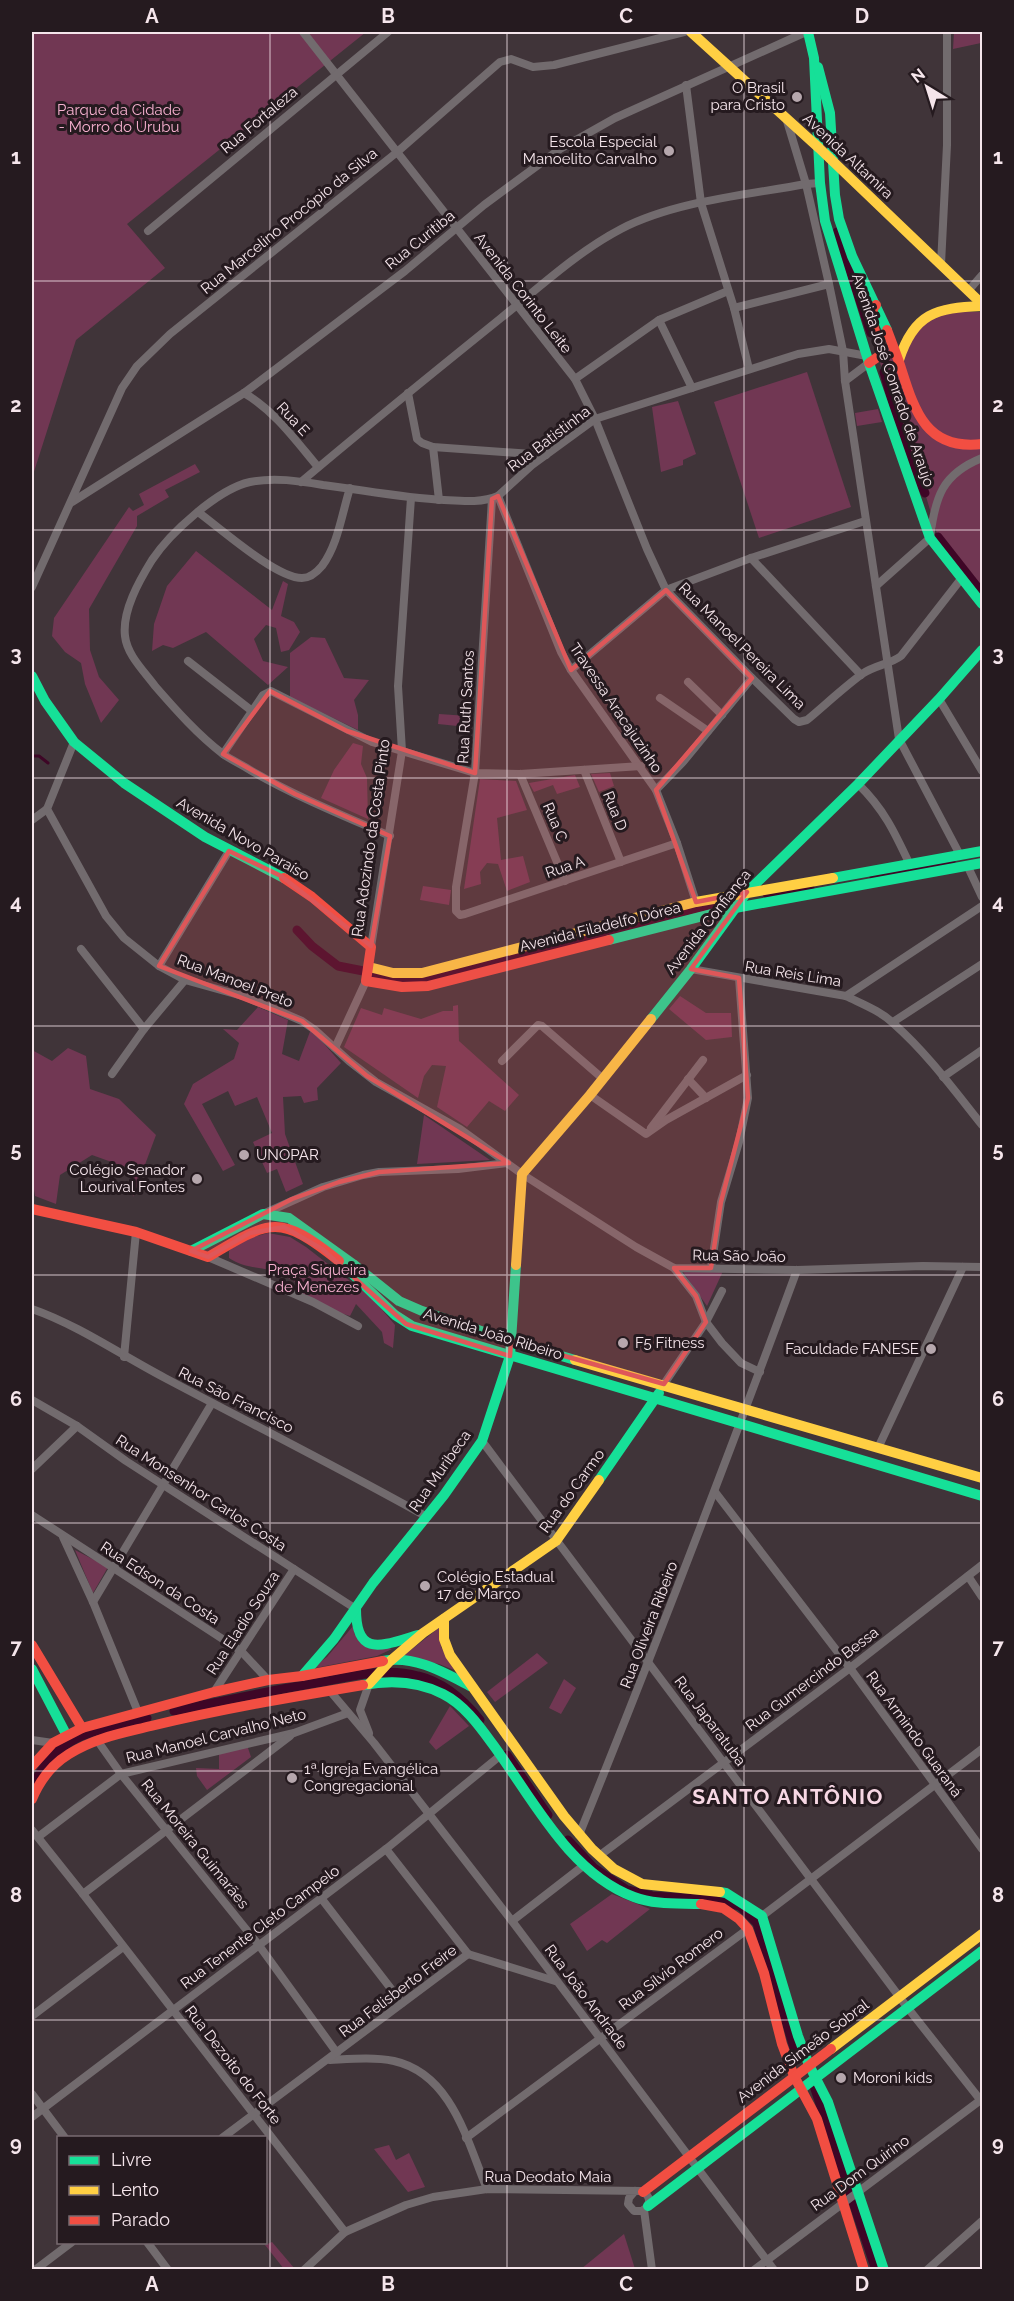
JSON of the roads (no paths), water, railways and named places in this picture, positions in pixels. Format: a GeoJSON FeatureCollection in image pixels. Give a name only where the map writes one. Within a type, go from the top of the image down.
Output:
{"type":"FeatureCollection","features":[{"type":"Feature","properties":{"kind":"main road","name":"Avenida Altamira"},"geometry":{"type":"LineString","coordinates":[[691,32],[834,162],[982,305]]}},
{"type":"Feature","properties":{"kind":"main road"},"geometry":{"type":"LineString","coordinates":[[807,32],[814,58]]}},
{"type":"Feature","properties":{"kind":"main road","name":"Avenida José Conrado de Araujo"},"geometry":{"type":"LineString","coordinates":[[814,58],[820,183],[825,221],[868,359],[930,538],[982,604]]}},
{"type":"Feature","properties":{"kind":"main road","name":"Avenida José Conrado de Araujo"},"geometry":{"type":"LineString","coordinates":[[814,58],[828,99],[832,127],[834,191],[840,223],[898,360],[912,404],[925,424],[939,437],[955,443],[982,444]]}},
{"type":"Feature","properties":{"kind":"main road"},"geometry":{"type":"LineString","coordinates":[[868,359],[882,354],[872,318],[873,308],[876,305]]}},
{"type":"Feature","properties":{"kind":"main road"},"geometry":{"type":"LineString","coordinates":[[898,360],[909,331],[921,318],[943,308],[982,305]]}},
{"type":"Feature","properties":{"kind":"main road","name":"Avenida Confiança"},"geometry":{"type":"LineString","coordinates":[[522,1174],[590,1095],[691,969],[746,893],[858,784],[982,650]]}},
{"type":"Feature","properties":{"kind":"main road","name":"Avenida Novo Paraíso"},"geometry":{"type":"LineString","coordinates":[[32,676],[45,701],[74,742],[152,802],[229,851],[290,882],[312,897],[371,947]]}},
{"type":"Feature","properties":{"kind":"main road","name":"Avenida Filadelfo Dórea"},"geometry":{"type":"LineString","coordinates":[[367,974],[422,973],[696,902],[910,865],[982,850]]}},
{"type":"Feature","properties":{"kind":"main road","name":"Avenida Filadelfo Dórea"},"geometry":{"type":"LineString","coordinates":[[367,974],[402,987],[428,986],[735,908],[982,863]]}},
{"type":"Feature","properties":{"kind":"main road","name":"Rua Adozindo da Costa Pinto"},"geometry":{"type":"LineString","coordinates":[[367,974],[371,947]]}},
{"type":"Feature","properties":{"kind":"main road","name":"Rua Muribeca"},"geometry":{"type":"LineString","coordinates":[[302,1676],[330,1644],[373,1583],[427,1517],[482,1441],[510,1356],[522,1174]]}},
{"type":"Feature","properties":{"kind":"main road"},"geometry":{"type":"LineString","coordinates":[[32,1209],[136,1232],[208,1257]]}},
{"type":"Feature","properties":{"kind":"main road"},"geometry":{"type":"LineString","coordinates":[[191,1251],[263,1214]]}},
{"type":"Feature","properties":{"kind":"main road","name":"Avenida João Ribeiro"},"geometry":{"type":"LineString","coordinates":[[263,1214],[285,1217],[297,1222],[392,1295],[410,1306],[511,1341],[982,1478]]}},
{"type":"Feature","properties":{"kind":"main road","name":"Avenida João Ribeiro"},"geometry":{"type":"LineString","coordinates":[[208,1257],[262,1228],[284,1227],[303,1236],[349,1270],[400,1320],[412,1326],[657,1397],[741,1425],[982,1496]]}},
{"type":"Feature","properties":{"kind":"main road","name":"Rua do Carmo"},"geometry":{"type":"LineString","coordinates":[[372,1680],[423,1633],[556,1541],[664,1384]]}},
{"type":"Feature","properties":{"kind":"main road"},"geometry":{"type":"LineString","coordinates":[[356,1609],[357,1634],[368,1645],[376,1646],[423,1633]]}},
{"type":"Feature","properties":{"kind":"main road"},"geometry":{"type":"LineString","coordinates":[[444,1618],[444,1639],[447,1651],[548,1796],[599,1856],[614,1869],[642,1884],[726,1893],[762,1916],[809,2065],[828,2102],[884,2270]]}},
{"type":"Feature","properties":{"kind":"main road"},"geometry":{"type":"LineString","coordinates":[[32,1645],[82,1728]]}},
{"type":"Feature","properties":{"kind":"main road"},"geometry":{"type":"LineString","coordinates":[[32,1766],[53,1743],[66,1734],[82,1728],[214,1692],[268,1680],[391,1661],[432,1666],[475,1690]]}},
{"type":"Feature","properties":{"kind":"main road"},"geometry":{"type":"LineString","coordinates":[[32,1669],[66,1734]]}},
{"type":"Feature","properties":{"kind":"main road"},"geometry":{"type":"LineString","coordinates":[[32,1799],[41,1781],[54,1764],[80,1746],[97,1740],[251,1702],[330,1691],[372,1680],[410,1682],[444,1694],[473,1718],[501,1755],[529,1799],[583,1866],[609,1885],[633,1897],[651,1902],[702,1904],[723,1908],[740,1919],[748,1929],[764,1973],[779,2036],[794,2076],[817,2120],[864,2270]]}},
{"type":"Feature","properties":{"kind":"main road"},"geometry":{"type":"LineString","coordinates":[[158,1707],[160,1724]]}},
{"type":"Feature","properties":{"kind":"main road","name":"Avenida Simeão Sobral"},"geometry":{"type":"LineString","coordinates":[[639,2192],[690,2156],[982,1934]]}},
{"type":"Feature","properties":{"kind":"main road","name":"Avenida Simeão Sobral"},"geometry":{"type":"LineString","coordinates":[[646,2208],[982,1951]]}},
{"type":"Feature","properties":{"kind":"street","name":"Avenida Corinto Leite"},"geometry":{"type":"LineString","coordinates":[[303,32],[575,379],[595,419]]}},
{"type":"Feature","properties":{"kind":"street","name":"Rua Fortaleza"},"geometry":{"type":"LineString","coordinates":[[148,231],[388,32]]}},
{"type":"Feature","properties":{"kind":"street","name":"Rua Marcelino Procópio da Silva"},"geometry":{"type":"LineString","coordinates":[[32,587],[122,388],[149,352],[396,153],[500,62],[511,60],[533,67],[554,65],[684,32]]}},
{"type":"Feature","properties":{"kind":"street","name":"Rua Curitiba"},"geometry":{"type":"LineString","coordinates":[[70,503],[244,393],[456,230],[484,205],[560,149],[615,118],[807,32]]}},
{"type":"Feature","properties":{"kind":"street"},"geometry":{"type":"LineString","coordinates":[[941,264],[947,145],[946,32]]}},
{"type":"Feature","properties":{"kind":"street"},"geometry":{"type":"LineString","coordinates":[[686,85],[701,203],[734,308],[749,369]]}},
{"type":"Feature","properties":{"kind":"street"},"geometry":{"type":"LineString","coordinates":[[785,117],[806,184],[843,351],[845,381],[865,521],[899,740],[960,855]]}},
{"type":"Feature","properties":{"kind":"street"},"geometry":{"type":"LineString","coordinates":[[301,482],[570,262],[622,228],[659,214],[701,203],[820,183]]}},
{"type":"Feature","properties":{"kind":"street"},"geometry":{"type":"LineString","coordinates":[[969,291],[982,275]]}},
{"type":"Feature","properties":{"kind":"street"},"geometry":{"type":"LineString","coordinates":[[734,308],[829,284]]}},
{"type":"Feature","properties":{"kind":"street"},"geometry":{"type":"LineString","coordinates":[[575,379],[659,321],[728,291]]}},
{"type":"Feature","properties":{"kind":"street"},"geometry":{"type":"LineString","coordinates":[[659,321],[692,388]]}},
{"type":"Feature","properties":{"kind":"street","name":"Rua Batistinha"},"geometry":{"type":"LineString","coordinates":[[495,497],[595,419],[798,354],[829,349],[868,359]]}},
{"type":"Feature","properties":{"kind":"street"},"geometry":{"type":"LineString","coordinates":[[845,381],[868,359]]}},
{"type":"Feature","properties":{"kind":"street","name":"Rua E"},"geometry":{"type":"LineString","coordinates":[[244,393],[276,418],[318,467]]}},
{"type":"Feature","properties":{"kind":"street"},"geometry":{"type":"LineString","coordinates":[[408,393],[417,439],[422,443],[434,447],[546,455]]}},
{"type":"Feature","properties":{"kind":"street","name":"Rua Manoel Pereira Lima"},"geometry":{"type":"LineString","coordinates":[[595,419],[647,549],[666,590],[794,719],[804,722],[861,675]]}},
{"type":"Feature","properties":{"kind":"street"},"geometry":{"type":"LineString","coordinates":[[434,447],[439,500]]}},
{"type":"Feature","properties":{"kind":"street"},"geometry":{"type":"LineString","coordinates":[[876,586],[930,538],[934,510],[943,487],[954,474],[982,458]]}},
{"type":"Feature","properties":{"kind":"street"},"geometry":{"type":"LineString","coordinates":[[390,836],[287,790],[223,754],[160,692],[134,658],[125,634],[130,603],[148,566],[177,529],[198,512],[245,483],[276,480],[301,482],[439,500],[495,497]]}},
{"type":"Feature","properties":{"kind":"street"},"geometry":{"type":"LineString","coordinates":[[198,512],[267,564],[303,578],[316,572],[328,556],[350,488]]}},
{"type":"Feature","properties":{"kind":"street","name":"Travessa Aracajuzinho"},"geometry":{"type":"LineString","coordinates":[[495,497],[555,641],[571,670],[656,790],[677,843],[696,902]]}},
{"type":"Feature","properties":{"kind":"street","name":"Rua Ruth Santos"},"geometry":{"type":"LineString","coordinates":[[460,915],[455,908],[456,887],[475,773],[495,497]]}},
{"type":"Feature","properties":{"kind":"street","name":"Rua Adozindo da Costa Pinto"},"geometry":{"type":"LineString","coordinates":[[371,947],[402,751],[398,686],[411,498]]}},
{"type":"Feature","properties":{"kind":"street"},"geometry":{"type":"LineString","coordinates":[[571,670],[666,590],[751,558],[865,521]]}},
{"type":"Feature","properties":{"kind":"street"},"geometry":{"type":"LineString","coordinates":[[751,558],[861,675],[875,666],[896,661],[961,579]]}},
{"type":"Feature","properties":{"kind":"street"},"geometry":{"type":"LineString","coordinates":[[188,661],[252,711]]}},
{"type":"Feature","properties":{"kind":"street"},"geometry":{"type":"LineString","coordinates":[[656,790],[752,678]]}},
{"type":"Feature","properties":{"kind":"street"},"geometry":{"type":"LineString","coordinates":[[688,682],[722,715]]}},
{"type":"Feature","properties":{"kind":"street"},"geometry":{"type":"LineString","coordinates":[[223,754],[265,693],[270,691],[276,692],[361,738],[475,773],[520,774],[640,766]]}},
{"type":"Feature","properties":{"kind":"street"},"geometry":{"type":"LineString","coordinates":[[660,698],[708,732]]}},
{"type":"Feature","properties":{"kind":"street"},"geometry":{"type":"LineString","coordinates":[[939,699],[982,771]]}},
{"type":"Feature","properties":{"kind":"street"},"geometry":{"type":"LineString","coordinates":[[32,820],[47,809],[74,742]]}},
{"type":"Feature","properties":{"kind":"street","name":"Rua D"},"geometry":{"type":"LineString","coordinates":[[584,770],[621,862]]}},
{"type":"Feature","properties":{"kind":"street","name":"Rua C"},"geometry":{"type":"LineString","coordinates":[[520,774],[565,880]]}},
{"type":"Feature","properties":{"kind":"street"},"geometry":{"type":"LineString","coordinates":[[858,784],[875,800],[888,819],[910,865]]}},
{"type":"Feature","properties":{"kind":"street","name":"Rua Manoel Preto"},"geometry":{"type":"LineString","coordinates":[[47,809],[106,916],[124,938],[159,966],[185,980],[246,997],[315,1030],[367,1076],[394,1094],[460,1129],[522,1174]]}},
{"type":"Feature","properties":{"kind":"street","name":"Rua A"},"geometry":{"type":"LineString","coordinates":[[460,915],[677,843]]}},
{"type":"Feature","properties":{"kind":"street"},"geometry":{"type":"LineString","coordinates":[[159,966],[229,851]]}},
{"type":"Feature","properties":{"kind":"street"},"geometry":{"type":"LineString","coordinates":[[968,867],[982,897]]}},
{"type":"Feature","properties":{"kind":"street"},"geometry":{"type":"LineString","coordinates":[[846,996],[982,906]]}},
{"type":"Feature","properties":{"kind":"street"},"geometry":{"type":"LineString","coordinates":[[81,949],[144,1029]]}},
{"type":"Feature","properties":{"kind":"street"},"geometry":{"type":"LineString","coordinates":[[892,1022],[982,964]]}},
{"type":"Feature","properties":{"kind":"street","name":"Rua Reis Lima"},"geometry":{"type":"LineString","coordinates":[[691,969],[846,996],[892,1022],[944,1077],[982,1125]]}},
{"type":"Feature","properties":{"kind":"street"},"geometry":{"type":"LineString","coordinates":[[335,1048],[367,974]]}},
{"type":"Feature","properties":{"kind":"street"},"geometry":{"type":"LineString","coordinates":[[711,1268],[724,1189],[746,1117],[748,1098],[739,978]]}},
{"type":"Feature","properties":{"kind":"street"},"geometry":{"type":"LineString","coordinates":[[112,1074],[144,1029],[185,980]]}},
{"type":"Feature","properties":{"kind":"street"},"geometry":{"type":"LineString","coordinates":[[502,1061],[538,1025],[543,1026],[602,1078]]}},
{"type":"Feature","properties":{"kind":"street"},"geometry":{"type":"LineString","coordinates":[[944,1077],[982,1050]]}},
{"type":"Feature","properties":{"kind":"street"},"geometry":{"type":"LineString","coordinates":[[646,1134],[703,1060]]}},
{"type":"Feature","properties":{"kind":"street"},"geometry":{"type":"LineString","coordinates":[[646,1134],[747,1075]]}},
{"type":"Feature","properties":{"kind":"street"},"geometry":{"type":"LineString","coordinates":[[688,1079],[706,1098]]}},
{"type":"Feature","properties":{"kind":"street"},"geometry":{"type":"LineString","coordinates":[[590,1095],[646,1134]]}},
{"type":"Feature","properties":{"kind":"street"},"geometry":{"type":"LineString","coordinates":[[263,1214],[323,1187],[363,1175],[379,1172],[458,1169],[507,1163]]}},
{"type":"Feature","properties":{"kind":"street","name":"Rua São João"},"geometry":{"type":"LineString","coordinates":[[522,1174],[636,1247],[674,1268],[797,1270],[923,1266],[982,1267]]}},
{"type":"Feature","properties":{"kind":"street"},"geometry":{"type":"LineString","coordinates":[[124,1357],[136,1232]]}},
{"type":"Feature","properties":{"kind":"street"},"geometry":{"type":"LineString","coordinates":[[208,1257],[313,1302],[358,1326]]}},
{"type":"Feature","properties":{"kind":"street"},"geometry":{"type":"LineString","coordinates":[[878,1448],[963,1267]]}},
{"type":"Feature","properties":{"kind":"street"},"geometry":{"type":"LineString","coordinates":[[674,1268],[696,1296],[706,1322],[738,1360],[760,1372]]}},
{"type":"Feature","properties":{"kind":"street"},"geometry":{"type":"LineString","coordinates":[[747,1408],[797,1270]]}},
{"type":"Feature","properties":{"kind":"street","name":"Rua do Carmo"},"geometry":{"type":"LineString","coordinates":[[664,1384],[706,1322],[722,1291]]}},
{"type":"Feature","properties":{"kind":"street","name":"Rua São Francisco"},"geometry":{"type":"LineString","coordinates":[[32,1309],[62,1321],[124,1357],[332,1464],[427,1517]]}},
{"type":"Feature","properties":{"kind":"street","name":"Rua Monsenhor Carlos Costa"},"geometry":{"type":"LineString","coordinates":[[32,1400],[77,1426],[164,1486],[356,1609]]}},
{"type":"Feature","properties":{"kind":"street"},"geometry":{"type":"LineString","coordinates":[[93,1602],[212,1403]]}},
{"type":"Feature","properties":{"kind":"street","name":"Rua Oliveira Ribeiro"},"geometry":{"type":"LineString","coordinates":[[579,1835],[650,1662],[747,1408]]}},
{"type":"Feature","properties":{"kind":"street"},"geometry":{"type":"LineString","coordinates":[[32,1469],[77,1426]]}},
{"type":"Feature","properties":{"kind":"street","name":"Rua Japaratuba"},"geometry":{"type":"LineString","coordinates":[[482,1441],[907,2007],[982,2100]]}},
{"type":"Feature","properties":{"kind":"street","name":"Rua Armindo Guaraná"},"geometry":{"type":"LineString","coordinates":[[715,1492],[850,1668],[982,1850]]}},
{"type":"Feature","properties":{"kind":"street","name":"Rua Edson da Costa"},"geometry":{"type":"LineString","coordinates":[[32,1515],[241,1651],[268,1680]]}},
{"type":"Feature","properties":{"kind":"street"},"geometry":{"type":"LineString","coordinates":[[63,1537],[93,1602],[138,1712]]}},
{"type":"Feature","properties":{"kind":"street","name":"Rua Gumercindo Bessa"},"geometry":{"type":"LineString","coordinates":[[599,1856],[725,1763],[982,1565]]}},
{"type":"Feature","properties":{"kind":"street","name":"Rua Eladio Souza"},"geometry":{"type":"LineString","coordinates":[[214,1692],[294,1569]]}},
{"type":"Feature","properties":{"kind":"street"},"geometry":{"type":"LineString","coordinates":[[968,1576],[982,1597]]}},
{"type":"Feature","properties":{"kind":"street","name":"Rua João Andrade"},"geometry":{"type":"LineString","coordinates":[[372,1680],[360,1710],[374,1743]]}},
{"type":"Feature","properties":{"kind":"street","name":"Rua João Andrade"},"geometry":{"type":"LineString","coordinates":[[330,1691],[430,1814],[599,2039],[699,2167],[774,2270]]}},
{"type":"Feature","properties":{"kind":"street","name":"Rua Manoel Carvalho Neto"},"geometry":{"type":"LineString","coordinates":[[35,1834],[121,1774],[294,1733],[348,1713]]}},
{"type":"Feature","properties":{"kind":"street"},"geometry":{"type":"LineString","coordinates":[[83,1894],[294,1733]]}},
{"type":"Feature","properties":{"kind":"street"},"geometry":{"type":"LineString","coordinates":[[32,1740],[53,1743]]}},
{"type":"Feature","properties":{"kind":"street","name":"Rua Moreira Guimarães"},"geometry":{"type":"LineString","coordinates":[[97,1740],[121,1774],[258,1944],[337,2053]]}},
{"type":"Feature","properties":{"kind":"street","name":"Rua Manoel Carvalho Neto"},"geometry":{"type":"LineString","coordinates":[[254,1743],[258,1761]]}},
{"type":"Feature","properties":{"kind":"street"},"geometry":{"type":"LineString","coordinates":[[762,1916],[982,1749]]}},
{"type":"Feature","properties":{"kind":"street","name":"Rua Tenente Cleto Campelo"},"geometry":{"type":"LineString","coordinates":[[32,2117],[386,1849],[501,1755]]}},
{"type":"Feature","properties":{"kind":"street","name":"Rua Dezoito do Forte"},"geometry":{"type":"LineString","coordinates":[[35,1834],[345,2232]]}},
{"type":"Feature","properties":{"kind":"street"},"geometry":{"type":"LineString","coordinates":[[386,1849],[468,1954]]}},
{"type":"Feature","properties":{"kind":"street"},"geometry":{"type":"LineString","coordinates":[[512,1921],[583,1866]]}},
{"type":"Feature","properties":{"kind":"street"},"geometry":{"type":"LineString","coordinates":[[321,1898],[402,2003]]}},
{"type":"Feature","properties":{"kind":"street","name":"Rua Sílvio Romero"},"geometry":{"type":"LineString","coordinates":[[466,2138],[748,1929]]}},
{"type":"Feature","properties":{"kind":"street"},"geometry":{"type":"LineString","coordinates":[[32,2016],[123,1947]]}},
{"type":"Feature","properties":{"kind":"street","name":"Rua Felisberto Freire"},"geometry":{"type":"LineString","coordinates":[[225,2136],[468,1954],[555,1981]]}},
{"type":"Feature","properties":{"kind":"street"},"geometry":{"type":"LineString","coordinates":[[328,2060],[360,2059],[396,2062],[426,2076],[435,2083],[448,2100],[487,2189]]}},
{"type":"Feature","properties":{"kind":"street"},"geometry":{"type":"LineString","coordinates":[[32,2094],[64,2136]]}},
{"type":"Feature","properties":{"kind":"street","name":"Rua Dom Quirino"},"geometry":{"type":"LineString","coordinates":[[754,2270],[982,2100]]}},
{"type":"Feature","properties":{"kind":"street","name":"Rua Deodato Maia"},"geometry":{"type":"LineString","coordinates":[[304,2270],[345,2232],[406,2205],[433,2197],[487,2189],[639,2192]]}},
{"type":"Feature","properties":{"kind":"street"},"geometry":{"type":"LineString","coordinates":[[646,2208],[636,2212],[629,2206],[628,2198],[639,2192],[648,2196],[646,2208],[651,2270]]}},
{"type":"Feature","properties":{"kind":"street"},"geometry":{"type":"LineString","coordinates":[[927,2270],[982,2221]]}},
{"type":"Feature","properties":{"kind":"street"},"geometry":{"type":"LineString","coordinates":[[35,2270],[69,2244]]}},
{"type":"Feature","properties":{"kind":"street"},"geometry":{"type":"LineString","coordinates":[[148,2244],[168,2270]]}},
{"type":"Feature","properties":{"kind":"waterway"},"geometry":{"type":"LineString","coordinates":[[837,232],[871,333]]}},
{"type":"Feature","properties":{"kind":"waterway"},"geometry":{"type":"LineString","coordinates":[[884,372],[906,450],[925,493]]}},
{"type":"Feature","properties":{"kind":"waterway"},"geometry":{"type":"LineString","coordinates":[[938,537],[982,593]]}},
{"type":"Feature","properties":{"kind":"waterway"},"geometry":{"type":"LineString","coordinates":[[32,756],[39,756],[48,763]]}},
{"type":"Feature","properties":{"kind":"waterway"},"geometry":{"type":"LineString","coordinates":[[874,877],[951,862]]}},
{"type":"Feature","properties":{"kind":"waterway"},"geometry":{"type":"LineString","coordinates":[[767,894],[810,888]]}},
{"type":"Feature","properties":{"kind":"waterway"},"geometry":{"type":"LineString","coordinates":[[297,930],[312,946],[338,966],[419,982],[724,901]]}},
{"type":"Feature","properties":{"kind":"waterway"},"geometry":{"type":"LineString","coordinates":[[174,1711],[358,1675],[394,1672],[418,1676],[444,1687],[460,1699],[480,1720]]}},
{"type":"Feature","properties":{"kind":"waterway"},"geometry":{"type":"LineString","coordinates":[[32,1788],[53,1755],[79,1737],[147,1718]]}},
{"type":"Feature","properties":{"kind":"waterway"},"geometry":{"type":"LineString","coordinates":[[507,1755],[548,1815]]}},
{"type":"Feature","properties":{"kind":"waterway"},"geometry":{"type":"LineString","coordinates":[[568,1840],[594,1868],[627,1890],[652,1896],[714,1900],[740,1906],[757,1923],[797,2058]]}},
{"type":"Feature","properties":{"kind":"waterway"},"geometry":{"type":"LineString","coordinates":[[814,2086],[876,2270]]}},
{"type":"Feature","properties":{"kind":"place","name":"O Brasil para Cristo"},"geometry":{"type":"Point","coordinates":[797,97]}},
{"type":"Feature","properties":{"kind":"place","name":"Escola Especial Manoelito Carvalho"},"geometry":{"type":"Point","coordinates":[669,151]}},
{"type":"Feature","properties":{"kind":"place","name":"UNOPAR"},"geometry":{"type":"Point","coordinates":[244,1155]}},
{"type":"Feature","properties":{"kind":"place","name":"Colégio Senador Lourival Fontes"},"geometry":{"type":"Point","coordinates":[197,1179]}},
{"type":"Feature","properties":{"kind":"place","name":"F5 Fitness"},"geometry":{"type":"Point","coordinates":[623,1343]}},
{"type":"Feature","properties":{"kind":"place","name":"Faculdade FANESE"},"geometry":{"type":"Point","coordinates":[931,1349]}},
{"type":"Feature","properties":{"kind":"place","name":"Colégio Estadual 17 de Março"},"geometry":{"type":"Point","coordinates":[425,1586]}},
{"type":"Feature","properties":{"kind":"place","name":"1ª Igreja Evangélica Congregacional"},"geometry":{"type":"Point","coordinates":[292,1778]}},
{"type":"Feature","properties":{"kind":"place","name":"Moroni kids"},"geometry":{"type":"Point","coordinates":[841,2078]}},
{"type":"Feature","properties":{"kind":"district","name":"SANTO ANTÔNIO"},"geometry":{"type":"Point","coordinates":[788,1797]}},
{"type":"Feature","properties":{"kind":"park label","name":"Parque da Cidade - Morro do Urubu"},"geometry":{"type":"Point","coordinates":[119,118]}},
{"type":"Feature","properties":{"kind":"park label","name":"Praça Siqueira de Menezes"},"geometry":{"type":"Point","coordinates":[317,1278]}}]}
